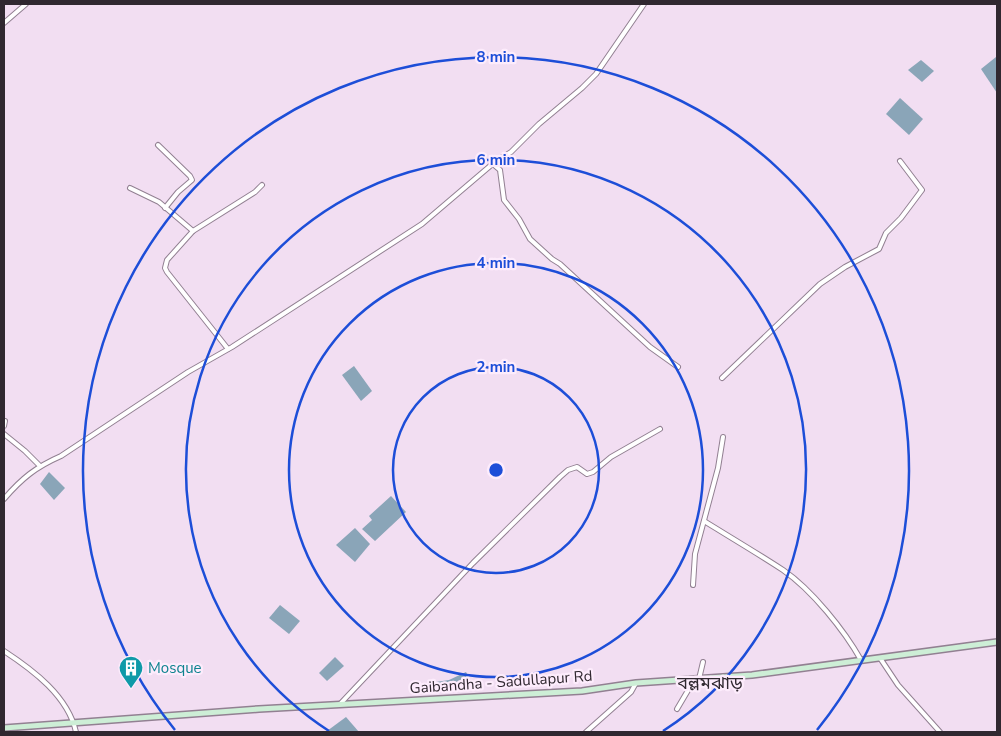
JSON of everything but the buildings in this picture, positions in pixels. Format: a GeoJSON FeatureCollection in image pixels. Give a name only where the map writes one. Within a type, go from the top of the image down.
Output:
{"type":"FeatureCollection","features":[{"type":"Feature","properties":{"kind":"main road","name":"Gaibandha - Sadullapur Rd"},"geometry":{"type":"LineString","coordinates":[[4,728],[340,704],[582,691],[636,683],[752,675],[997,642]]}},
{"type":"Feature","properties":{"kind":"street"},"geometry":{"type":"LineString","coordinates":[[4,23],[26,4]]}},
{"type":"Feature","properties":{"kind":"street"},"geometry":{"type":"LineString","coordinates":[[4,499],[18,484],[40,466],[61,456],[188,372],[228,349],[422,224],[493,164],[512,152],[539,124],[582,88],[596,74],[644,4]]}},
{"type":"Feature","properties":{"kind":"street"},"geometry":{"type":"LineString","coordinates":[[158,145],[192,180],[178,192],[165,208]]}},
{"type":"Feature","properties":{"kind":"street"},"geometry":{"type":"LineString","coordinates":[[722,378],[820,284],[845,267],[879,249],[886,233],[901,218],[922,190],[900,161]]}},
{"type":"Feature","properties":{"kind":"street"},"geometry":{"type":"LineString","coordinates":[[493,164],[500,170],[504,200],[519,219],[530,239],[650,347],[678,367]]}},
{"type":"Feature","properties":{"kind":"street"},"geometry":{"type":"LineString","coordinates":[[228,349],[172,280],[166,268],[167,260],[193,231],[255,192],[262,185]]}},
{"type":"Feature","properties":{"kind":"street"},"geometry":{"type":"LineString","coordinates":[[130,188],[159,202],[193,231]]}},
{"type":"Feature","properties":{"kind":"street"},"geometry":{"type":"LineString","coordinates":[[4,426],[5,421]]}},
{"type":"Feature","properties":{"kind":"street"},"geometry":{"type":"LineString","coordinates":[[340,704],[473,562],[568,470],[577,467],[587,474],[593,472],[611,457],[660,429]]}},
{"type":"Feature","properties":{"kind":"street"},"geometry":{"type":"LineString","coordinates":[[4,434],[40,466]]}},
{"type":"Feature","properties":{"kind":"street"},"geometry":{"type":"LineString","coordinates":[[693,585],[695,554],[718,468],[723,437]]}},
{"type":"Feature","properties":{"kind":"street"},"geometry":{"type":"LineString","coordinates":[[704,521],[784,572],[835,622],[850,640],[861,660]]}},
{"type":"Feature","properties":{"kind":"street"},"geometry":{"type":"LineString","coordinates":[[4,651],[33,670],[61,700],[74,722],[76,732]]}},
{"type":"Feature","properties":{"kind":"street"},"geometry":{"type":"LineString","coordinates":[[880,658],[898,686],[940,732]]}},
{"type":"Feature","properties":{"kind":"street"},"geometry":{"type":"LineString","coordinates":[[699,679],[703,662]]}},
{"type":"Feature","properties":{"kind":"street"},"geometry":{"type":"LineString","coordinates":[[676,709],[690,687],[692,679]]}},
{"type":"Feature","properties":{"kind":"street"},"geometry":{"type":"LineString","coordinates":[[586,732],[631,692],[636,683]]}},
{"type":"Feature","properties":{"kind":"water"},"geometry":{"type":"Polygon","coordinates":[[[997,58],[997,93],[981,69],[997,58]]]}},
{"type":"Feature","properties":{"kind":"water"},"geometry":{"type":"Polygon","coordinates":[[[921,60],[934,71],[922,82],[908,70],[921,60]]]}},
{"type":"Feature","properties":{"kind":"water"},"geometry":{"type":"Polygon","coordinates":[[[900,98],[923,119],[909,135],[886,114],[900,98]]]}},
{"type":"Feature","properties":{"kind":"water"},"geometry":{"type":"Polygon","coordinates":[[[354,366],[372,391],[361,401],[342,375],[354,366]]]}},
{"type":"Feature","properties":{"kind":"water"},"geometry":{"type":"Polygon","coordinates":[[[49,472],[65,488],[54,500],[40,484],[49,472]]]}},
{"type":"Feature","properties":{"kind":"water"},"geometry":{"type":"Polygon","coordinates":[[[391,496],[406,512],[375,541],[362,529],[372,520],[369,516],[391,496]]]}},
{"type":"Feature","properties":{"kind":"water"},"geometry":{"type":"Polygon","coordinates":[[[355,528],[370,544],[355,562],[336,545],[355,528]]]}},
{"type":"Feature","properties":{"kind":"water"},"geometry":{"type":"Polygon","coordinates":[[[280,605],[300,621],[289,634],[269,618],[280,605]]]}},
{"type":"Feature","properties":{"kind":"water"},"geometry":{"type":"Polygon","coordinates":[[[335,657],[344,666],[327,681],[319,673],[335,657]]]}},
{"type":"Feature","properties":{"kind":"water"},"geometry":{"type":"Polygon","coordinates":[[[466,672],[473,689],[431,693],[429,683],[449,680],[466,672]]]}},
{"type":"Feature","properties":{"kind":"water"},"geometry":{"type":"Polygon","coordinates":[[[346,717],[359,732],[327,731],[346,717]]]}},
{"type":"Feature","properties":{"kind":"place","name":"Mosque"},"geometry":{"type":"Point","coordinates":[131,689]}},
{"type":"Feature","properties":{"kind":"district","name":"বল্লমঝাড়"},"geometry":{"type":"Point","coordinates":[710,683]}}]}
